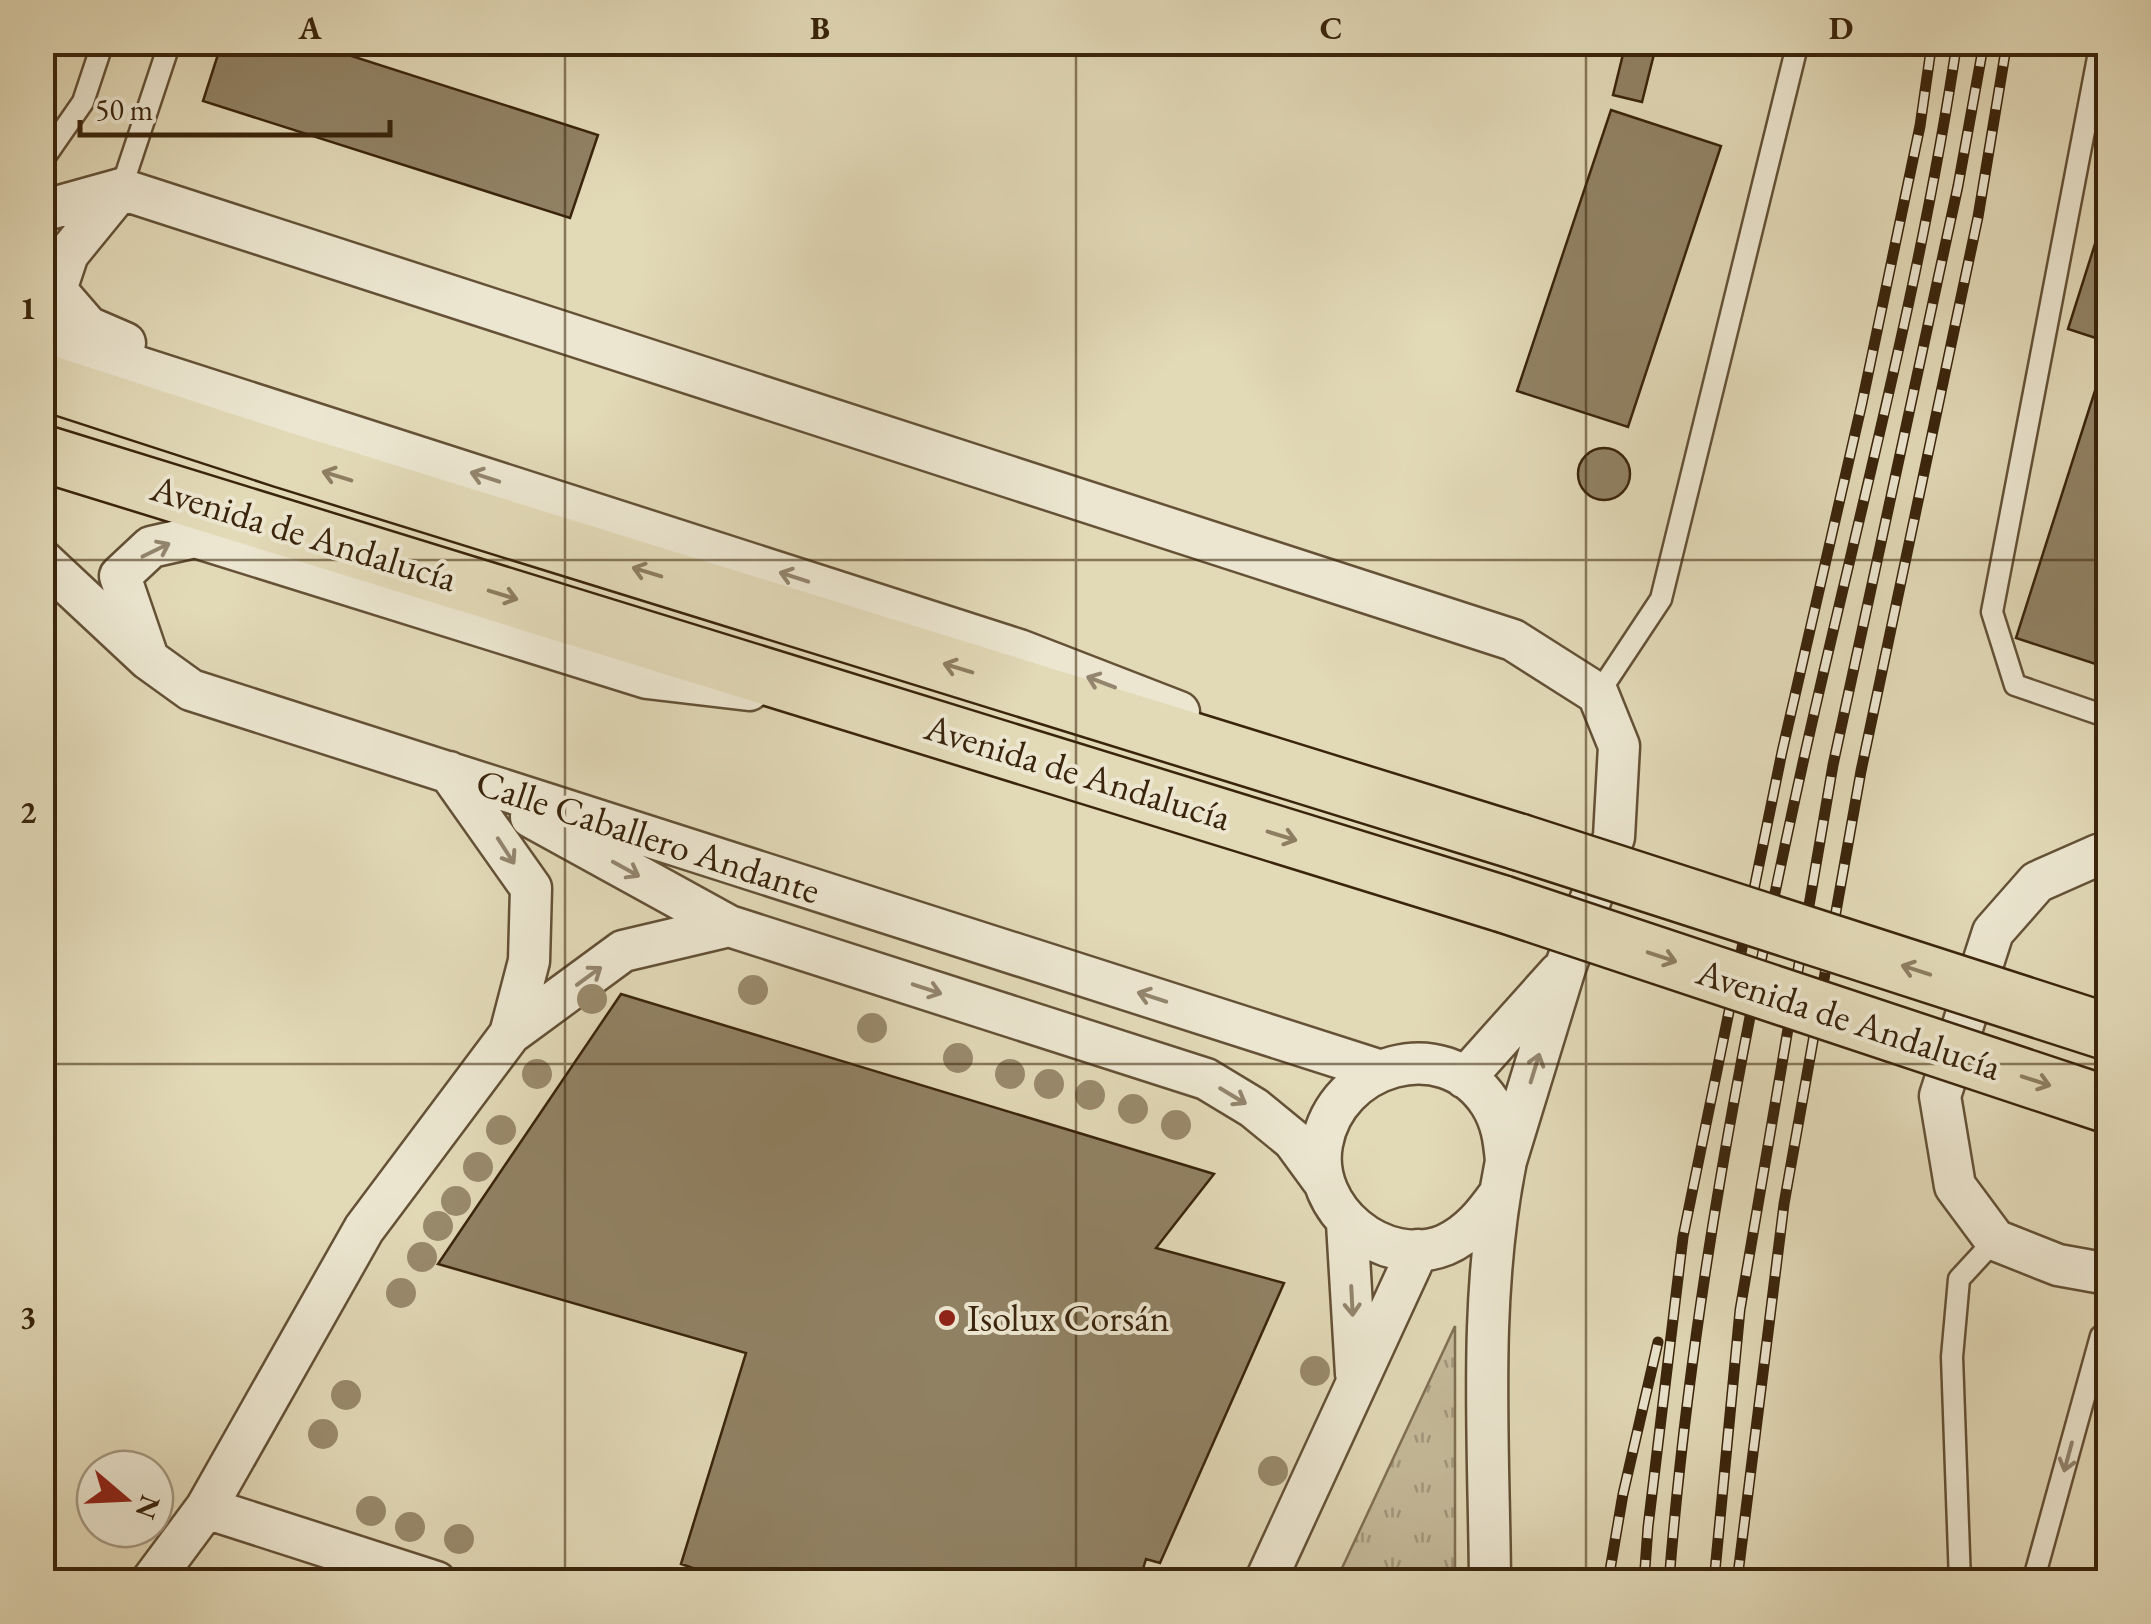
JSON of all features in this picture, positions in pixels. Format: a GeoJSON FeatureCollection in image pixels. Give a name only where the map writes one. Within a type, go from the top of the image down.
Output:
{"type":"FeatureCollection","features":[{"type":"Feature","properties":{"kind":"main road","name":"Avenida de Andalucía"},"geometry":{"type":"LineString","coordinates":[[42,381],[1519,842],[2108,1032]]}},
{"type":"Feature","properties":{"kind":"main road","name":"Avenida de Andalucía"},"geometry":{"type":"LineString","coordinates":[[42,452],[1503,904],[2108,1105]]}},
{"type":"Feature","properties":{"kind":"street"},"geometry":{"type":"LineString","coordinates":[[122,189],[68,254],[56,290],[88,328],[306,419]]}},
{"type":"Feature","properties":{"kind":"street"},"geometry":{"type":"LineString","coordinates":[[42,211],[122,189],[1513,640],[1598,694],[1620,746],[1614,837],[1566,965],[1503,1177],[1478,1224],[1431,1248],[1379,1244],[1347,1223],[1333,1204],[1323,1181],[1321,1147],[1330,1115],[1350,1088],[1378,1070],[1407,1064],[1437,1066],[1464,1078],[1488,1100],[1503,1129],[1503,1177],[1487,1326],[1490,1582]]}},
{"type":"Feature","properties":{"kind":"street"},"geometry":{"type":"LineString","coordinates":[[42,336],[1018,650],[1519,842]]}},
{"type":"Feature","properties":{"kind":"street"},"geometry":{"type":"LineString","coordinates":[[148,659],[120,576],[151,547],[196,537],[646,678],[849,702]]}},
{"type":"Feature","properties":{"kind":"street"},"geometry":{"type":"LineString","coordinates":[[42,560],[148,659],[191,690],[449,772],[530,888],[529,960],[510,1034]]}},
{"type":"Feature","properties":{"kind":"street","name":"Calle Caballero Andante"},"geometry":{"type":"LineString","coordinates":[[449,772],[729,926],[1206,1079],[1254,1108],[1293,1140],[1323,1181]]}},
{"type":"Feature","properties":{"kind":"street","name":"Calle Caballero Andante"},"geometry":{"type":"LineString","coordinates":[[449,772],[1378,1070]]}},
{"type":"Feature","properties":{"kind":"street"},"geometry":{"type":"LineString","coordinates":[[2108,854],[2037,882],[1993,932],[1940,1096],[1955,1186],[1996,1240],[2058,1265],[2108,1274]]}},
{"type":"Feature","properties":{"kind":"street"},"geometry":{"type":"LineString","coordinates":[[152,1582],[206,1508],[364,1229],[510,1034],[623,951],[729,926]]}},
{"type":"Feature","properties":{"kind":"street"},"geometry":{"type":"LineString","coordinates":[[1464,1078],[1566,965]]}},
{"type":"Feature","properties":{"kind":"street"},"geometry":{"type":"LineString","coordinates":[[1347,1223],[1356,1380]]}},
{"type":"Feature","properties":{"kind":"street"},"geometry":{"type":"LineString","coordinates":[[1431,1248],[1487,1326]]}},
{"type":"Feature","properties":{"kind":"street"},"geometry":{"type":"LineString","coordinates":[[1265,1582],[1356,1380],[1431,1248]]}},
{"type":"Feature","properties":{"kind":"street"},"geometry":{"type":"LineString","coordinates":[[206,1508],[436,1582]]}},
{"type":"Feature","properties":{"kind":"lane"},"geometry":{"type":"LineString","coordinates":[[42,161],[83,102],[103,42]]}},
{"type":"Feature","properties":{"kind":"lane"},"geometry":{"type":"LineString","coordinates":[[122,189],[170,42]]}},
{"type":"Feature","properties":{"kind":"lane"},"geometry":{"type":"LineString","coordinates":[[1598,694],[1661,599],[1798,42]]}},
{"type":"Feature","properties":{"kind":"lane"},"geometry":{"type":"LineString","coordinates":[[2101,42],[1992,612],[2015,684],[2108,717]]}},
{"type":"Feature","properties":{"kind":"lane"},"geometry":{"type":"LineString","coordinates":[[1960,1582],[1952,1357],[1959,1279],[1996,1240]]}},
{"type":"Feature","properties":{"kind":"lane"},"geometry":{"type":"LineString","coordinates":[[2047,1582],[2036,1571],[2101,1336],[2108,1337]]}},
{"type":"Feature","properties":{"kind":"green space"},"geometry":{"type":"Polygon","coordinates":[[[1455,1326],[1455,1581],[1336,1581],[1455,1326]]]}},
{"type":"Feature","properties":{"kind":"building"},"geometry":{"type":"Polygon","coordinates":[[[222,42],[308,42],[598,135],[570,218],[203,101],[222,42]]]}},
{"type":"Feature","properties":{"kind":"building"},"geometry":{"type":"Polygon","coordinates":[[[1626,42],[1657,42],[1642,102],[1613,95],[1626,42]]]}},
{"type":"Feature","properties":{"kind":"building"},"geometry":{"type":"Polygon","coordinates":[[[1611,110],[1721,146],[1628,427],[1517,391],[1611,110]]]}},
{"type":"Feature","properties":{"kind":"building"},"geometry":{"type":"Polygon","coordinates":[[[2108,203],[2108,342],[2068,329],[2108,203]]]}},
{"type":"Feature","properties":{"kind":"building"},"geometry":{"type":"Polygon","coordinates":[[[2108,350],[2108,668],[2016,638],[2108,350]]]}},
{"type":"Feature","properties":{"kind":"building"},"geometry":{"type":"Polygon","coordinates":[[[1604,448],[1623,455],[1630,474],[1623,493],[1604,500],[1585,493],[1578,474],[1585,455],[1604,448]]]}},
{"type":"Feature","properties":{"kind":"building","name":"Isolux Corsán"},"geometry":{"type":"Polygon","coordinates":[[[621,994],[1214,1174],[1156,1248],[1284,1283],[1160,1563],[1146,1559],[1139,1582],[734,1582],[681,1564],[746,1353],[438,1264],[621,994]]]}},
{"type":"Feature","properties":{"kind":"railway"},"geometry":{"type":"LineString","coordinates":[[1644,1582],[1683,1237],[1782,752],[1920,126],[1932,42]]}},
{"type":"Feature","properties":{"kind":"railway"},"geometry":{"type":"LineString","coordinates":[[1669,1582],[1691,1374],[1741,1065],[1804,758],[1907,312],[1957,42]]}},
{"type":"Feature","properties":{"kind":"railway"},"geometry":{"type":"LineString","coordinates":[[1714,1582],[1740,1310],[1833,765],[1958,186],[1984,42]]}},
{"type":"Feature","properties":{"kind":"railway"},"geometry":{"type":"LineString","coordinates":[[1737,1582],[1784,1204],[1861,771],[1978,217],[2007,42]]}},
{"type":"Feature","properties":{"kind":"railway"},"geometry":{"type":"LineString","coordinates":[[1608,1582],[1623,1494],[1658,1342]]}},
{"type":"Feature","properties":{"kind":"place","name":"Isolux Corsán"},"geometry":{"type":"Point","coordinates":[947,1318]}}]}
